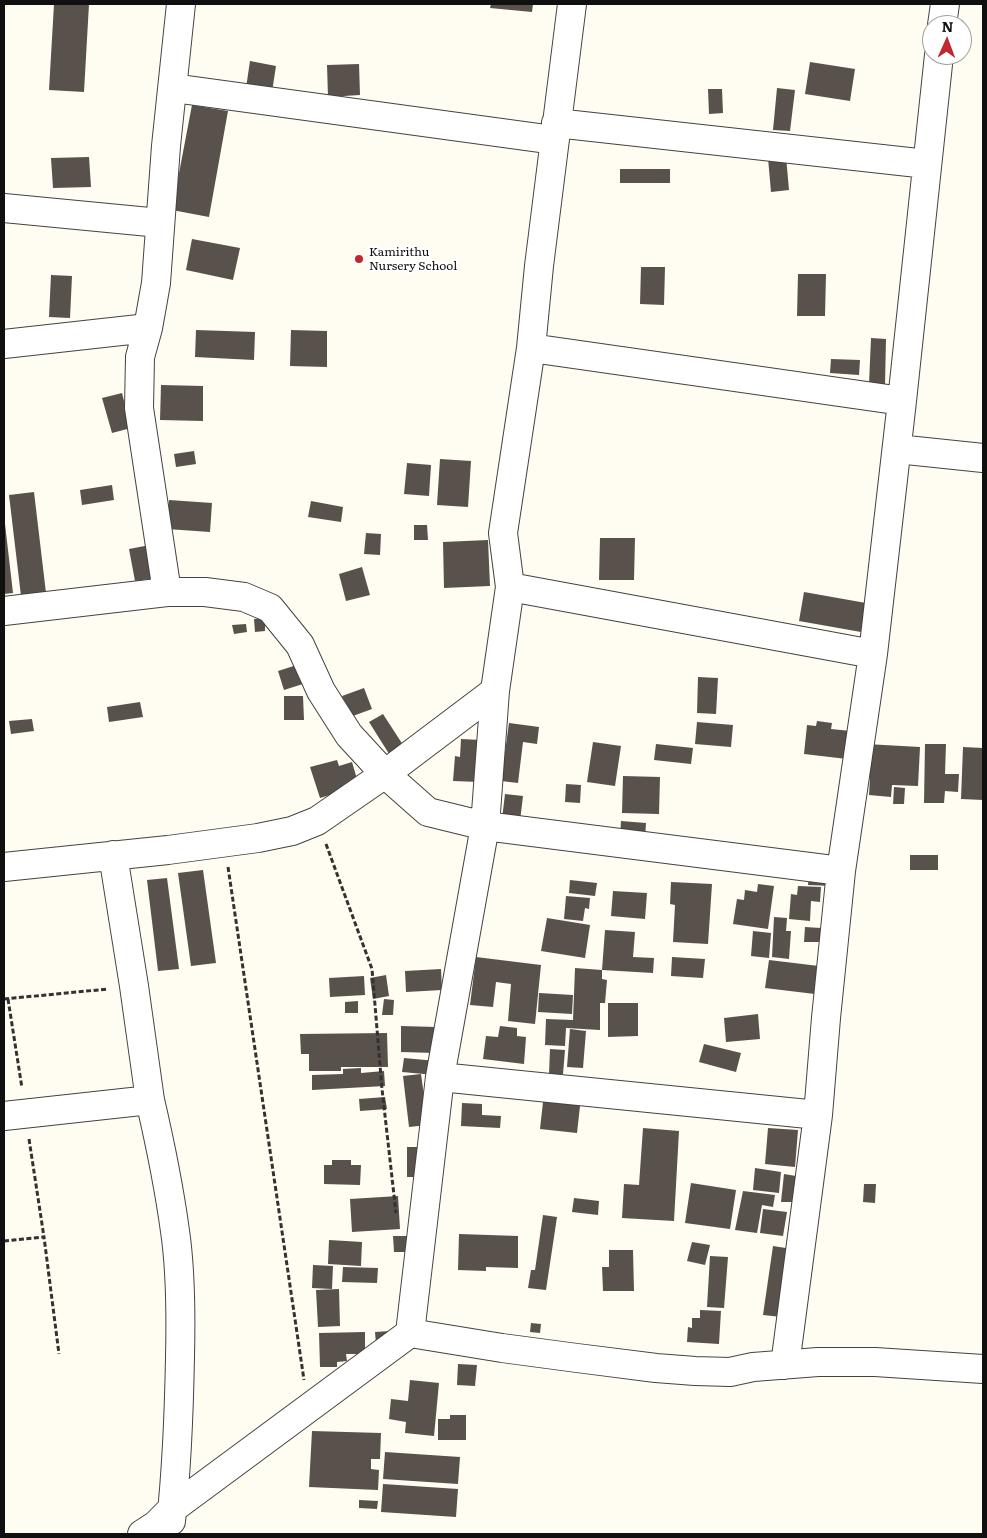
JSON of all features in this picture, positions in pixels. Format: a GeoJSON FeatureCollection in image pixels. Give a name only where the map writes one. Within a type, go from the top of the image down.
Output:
{"type":"FeatureCollection","features":[{"type":"Feature","properties":{"kind":"street"},"geometry":{"type":"LineString","coordinates":[[167,592],[139,408],[140,357],[148,328],[156,283],[181,4]]}},
{"type":"Feature","properties":{"kind":"street"},"geometry":{"type":"LineString","coordinates":[[410,1333],[440,1077],[484,826],[495,691],[510,587],[504,533],[531,348],[539,266],[572,4]]}},
{"type":"Feature","properties":{"kind":"street"},"geometry":{"type":"LineString","coordinates":[[785,1366],[818,1115],[841,871],[873,654],[938,65]]}},
{"type":"Feature","properties":{"kind":"street"},"geometry":{"type":"LineString","coordinates":[[173,88],[555,132],[927,164]]}},
{"type":"Feature","properties":{"kind":"street"},"geometry":{"type":"LineString","coordinates":[[4,208],[160,222]]}},
{"type":"Feature","properties":{"kind":"street"},"geometry":{"type":"LineString","coordinates":[[4,344],[148,328]]}},
{"type":"Feature","properties":{"kind":"street"},"geometry":{"type":"LineString","coordinates":[[531,348],[902,401]]}},
{"type":"Feature","properties":{"kind":"street"},"geometry":{"type":"LineString","coordinates":[[897,449],[983,458]]}},
{"type":"Feature","properties":{"kind":"street"},"geometry":{"type":"LineString","coordinates":[[510,587],[873,654]]}},
{"type":"Feature","properties":{"kind":"street"},"geometry":{"type":"LineString","coordinates":[[4,611],[167,592],[205,592],[244,597],[270,608],[300,645],[321,691],[349,735],[385,774],[428,812],[484,826],[841,871]]}},
{"type":"Feature","properties":{"kind":"street"},"geometry":{"type":"LineString","coordinates":[[4,867],[224,843],[292,831],[317,821],[385,774],[495,691]]}},
{"type":"Feature","properties":{"kind":"street"},"geometry":{"type":"LineString","coordinates":[[113,855],[150,1100],[176,1232],[181,1323],[180,1399],[171,1522]]}},
{"type":"Feature","properties":{"kind":"street"},"geometry":{"type":"LineString","coordinates":[[440,1077],[818,1115]]}},
{"type":"Feature","properties":{"kind":"street"},"geometry":{"type":"LineString","coordinates":[[4,1116],[150,1100]]}},
{"type":"Feature","properties":{"kind":"street"},"geometry":{"type":"LineString","coordinates":[[142,1534],[156,1525],[171,1522],[308,1408],[410,1333],[502,1348],[656,1368],[730,1372],[753,1367],[818,1362],[875,1362],[983,1369]]}},
{"type":"Feature","properties":{"kind":"path"},"geometry":{"type":"LineString","coordinates":[[317,821],[372,969],[382,1089],[396,1216]]}},
{"type":"Feature","properties":{"kind":"path"},"geometry":{"type":"LineString","coordinates":[[224,843],[308,1408]]}},
{"type":"Feature","properties":{"kind":"path"},"geometry":{"type":"LineString","coordinates":[[4,999],[134,986]]}},
{"type":"Feature","properties":{"kind":"path"},"geometry":{"type":"LineString","coordinates":[[4,1241],[44,1237],[59,1354]]}},
{"type":"Feature","properties":{"kind":"building"},"geometry":{"type":"Polygon","coordinates":[[[54,4],[89,4],[84,92],[49,90],[54,4]]]}},
{"type":"Feature","properties":{"kind":"building"},"geometry":{"type":"Polygon","coordinates":[[[491,4],[533,4],[532,12],[490,8],[491,4]]]}},
{"type":"Feature","properties":{"kind":"building"},"geometry":{"type":"Polygon","coordinates":[[[250,61],[276,66],[272,92],[246,88],[250,61]]]}},
{"type":"Feature","properties":{"kind":"building"},"geometry":{"type":"Polygon","coordinates":[[[810,62],[855,69],[850,101],[805,94],[810,62]]]}},
{"type":"Feature","properties":{"kind":"building"},"geometry":{"type":"Polygon","coordinates":[[[359,64],[360,95],[328,97],[327,65],[359,64]]]}},
{"type":"Feature","properties":{"kind":"building"},"geometry":{"type":"Polygon","coordinates":[[[777,88],[795,90],[790,131],[773,130],[777,88]]]}},
{"type":"Feature","properties":{"kind":"building"},"geometry":{"type":"Polygon","coordinates":[[[708,89],[722,89],[723,113],[709,114],[708,89]]]}},
{"type":"Feature","properties":{"kind":"building"},"geometry":{"type":"Polygon","coordinates":[[[192,105],[228,111],[209,217],[172,210],[192,105]]]}},
{"type":"Feature","properties":{"kind":"building"},"geometry":{"type":"Polygon","coordinates":[[[786,156],[789,190],[771,192],[768,158],[786,156]]]}},
{"type":"Feature","properties":{"kind":"building"},"geometry":{"type":"Polygon","coordinates":[[[89,157],[91,187],[53,188],[51,158],[89,157]]]}},
{"type":"Feature","properties":{"kind":"building"},"geometry":{"type":"Polygon","coordinates":[[[620,169],[670,169],[670,183],[620,183],[620,169]]]}},
{"type":"Feature","properties":{"kind":"building"},"geometry":{"type":"Polygon","coordinates":[[[192,239],[240,248],[233,280],[186,270],[192,239]]]}},
{"type":"Feature","properties":{"kind":"building"},"geometry":{"type":"Polygon","coordinates":[[[641,267],[665,267],[664,305],[640,304],[641,267]]]}},
{"type":"Feature","properties":{"kind":"building"},"geometry":{"type":"Polygon","coordinates":[[[798,274],[826,274],[825,316],[797,316],[798,274]]]}},
{"type":"Feature","properties":{"kind":"building"},"geometry":{"type":"Polygon","coordinates":[[[51,275],[72,276],[70,318],[49,317],[51,275]]]}},
{"type":"Feature","properties":{"kind":"building"},"geometry":{"type":"Polygon","coordinates":[[[196,330],[255,332],[254,360],[195,357],[196,330]]]}},
{"type":"Feature","properties":{"kind":"building"},"geometry":{"type":"Polygon","coordinates":[[[291,330],[327,331],[327,367],[290,366],[291,330]]]}},
{"type":"Feature","properties":{"kind":"building"},"geometry":{"type":"Polygon","coordinates":[[[871,338],[886,339],[885,385],[869,384],[871,338]]]}},
{"type":"Feature","properties":{"kind":"building"},"geometry":{"type":"Polygon","coordinates":[[[831,359],[860,360],[859,375],[830,373],[831,359]]]}},
{"type":"Feature","properties":{"kind":"building"},"geometry":{"type":"Polygon","coordinates":[[[161,385],[203,386],[203,421],[160,420],[161,385]]]}},
{"type":"Feature","properties":{"kind":"building"},"geometry":{"type":"Polygon","coordinates":[[[122,393],[131,428],[112,433],[102,398],[122,393]]]}},
{"type":"Feature","properties":{"kind":"building"},"geometry":{"type":"Polygon","coordinates":[[[194,451],[196,464],[176,467],[174,454],[194,451]]]}},
{"type":"Feature","properties":{"kind":"building"},"geometry":{"type":"Polygon","coordinates":[[[440,459],[471,461],[468,507],[437,505],[440,459]]]}},
{"type":"Feature","properties":{"kind":"building"},"geometry":{"type":"Polygon","coordinates":[[[407,463],[431,465],[429,496],[404,494],[407,463]]]}},
{"type":"Feature","properties":{"kind":"building"},"geometry":{"type":"Polygon","coordinates":[[[112,485],[114,500],[82,505],[80,490],[112,485]]]}},
{"type":"Feature","properties":{"kind":"building"},"geometry":{"type":"Polygon","coordinates":[[[34,492],[46,593],[21,596],[9,495],[34,492]]]}},
{"type":"Feature","properties":{"kind":"building"},"geometry":{"type":"Polygon","coordinates":[[[169,500],[212,503],[210,532],[167,529],[169,500]]]}},
{"type":"Feature","properties":{"kind":"building"},"geometry":{"type":"Polygon","coordinates":[[[311,501],[343,507],[341,522],[308,517],[311,501]]]}},
{"type":"Feature","properties":{"kind":"building"},"geometry":{"type":"Polygon","coordinates":[[[4,524],[13,593],[4,594],[4,524]]]}},
{"type":"Feature","properties":{"kind":"building"},"geometry":{"type":"Polygon","coordinates":[[[414,525],[427,525],[428,540],[414,540],[414,525]]]}},
{"type":"Feature","properties":{"kind":"building"},"geometry":{"type":"Polygon","coordinates":[[[366,533],[381,534],[380,555],[364,554],[366,533]]]}},
{"type":"Feature","properties":{"kind":"building"},"geometry":{"type":"Polygon","coordinates":[[[600,538],[635,538],[634,580],[599,580],[600,538]]]}},
{"type":"Feature","properties":{"kind":"building"},"geometry":{"type":"Polygon","coordinates":[[[488,540],[490,586],[444,588],[443,542],[488,540]]]}},
{"type":"Feature","properties":{"kind":"building"},"geometry":{"type":"Polygon","coordinates":[[[150,545],[156,578],[135,581],[129,549],[150,545]]]}},
{"type":"Feature","properties":{"kind":"building"},"geometry":{"type":"Polygon","coordinates":[[[362,567],[370,595],[346,601],[339,574],[362,567]]]}},
{"type":"Feature","properties":{"kind":"building"},"geometry":{"type":"Polygon","coordinates":[[[804,592],[866,603],[861,632],[799,621],[804,592]]]}},
{"type":"Feature","properties":{"kind":"building"},"geometry":{"type":"Polygon","coordinates":[[[265,618],[265,631],[255,632],[254,619],[265,618]]]}},
{"type":"Feature","properties":{"kind":"building"},"geometry":{"type":"Polygon","coordinates":[[[246,624],[247,632],[234,634],[232,625],[246,624]]]}},
{"type":"Feature","properties":{"kind":"building"},"geometry":{"type":"Polygon","coordinates":[[[300,664],[306,683],[284,690],[278,671],[300,664]]]}},
{"type":"Feature","properties":{"kind":"building"},"geometry":{"type":"Polygon","coordinates":[[[698,677],[718,678],[716,714],[697,713],[698,677]]]}},
{"type":"Feature","properties":{"kind":"building"},"geometry":{"type":"Polygon","coordinates":[[[364,688],[372,709],[350,717],[342,696],[364,688]]]}},
{"type":"Feature","properties":{"kind":"building"},"geometry":{"type":"Polygon","coordinates":[[[284,696],[303,696],[304,720],[284,720],[284,696]]]}},
{"type":"Feature","properties":{"kind":"building"},"geometry":{"type":"Polygon","coordinates":[[[140,702],[143,717],[109,722],[107,707],[140,702]]]}},
{"type":"Feature","properties":{"kind":"building"},"geometry":{"type":"Polygon","coordinates":[[[383,714],[405,748],[391,757],[369,722],[383,714]]]}},
{"type":"Feature","properties":{"kind":"building"},"geometry":{"type":"Polygon","coordinates":[[[32,719],[34,731],[11,734],[9,721],[32,719]]]}},
{"type":"Feature","properties":{"kind":"building"},"geometry":{"type":"Polygon","coordinates":[[[817,721],[832,723],[831,729],[851,731],[847,759],[804,754],[807,725],[816,726],[817,721]]]}},
{"type":"Feature","properties":{"kind":"building"},"geometry":{"type":"Polygon","coordinates":[[[697,722],[733,725],[731,747],[695,744],[697,722]]]}},
{"type":"Feature","properties":{"kind":"building"},"geometry":{"type":"Polygon","coordinates":[[[509,723],[539,727],[537,744],[523,742],[518,783],[501,781],[509,723]]]}},
{"type":"Feature","properties":{"kind":"building"},"geometry":{"type":"Polygon","coordinates":[[[461,739],[481,740],[479,782],[453,781],[455,756],[460,757],[461,739]]]}},
{"type":"Feature","properties":{"kind":"building"},"geometry":{"type":"Polygon","coordinates":[[[593,742],[621,746],[615,786],[587,782],[593,742]]]}},
{"type":"Feature","properties":{"kind":"building"},"geometry":{"type":"Polygon","coordinates":[[[656,744],[693,748],[691,764],[654,760],[656,744]]]}},
{"type":"Feature","properties":{"kind":"building"},"geometry":{"type":"Polygon","coordinates":[[[866,744],[920,747],[918,786],[892,785],[891,797],[869,795],[870,778],[864,778],[866,744]]]}},
{"type":"Feature","properties":{"kind":"building"},"geometry":{"type":"Polygon","coordinates":[[[925,744],[946,744],[945,774],[959,774],[958,792],[945,791],[944,803],[924,803],[925,744]]]}},
{"type":"Feature","properties":{"kind":"building"},"geometry":{"type":"Polygon","coordinates":[[[963,747],[983,748],[983,800],[961,799],[963,747]]]}},
{"type":"Feature","properties":{"kind":"building"},"geometry":{"type":"Polygon","coordinates":[[[337,760],[339,766],[352,762],[359,786],[320,798],[310,767],[337,760]]]}},
{"type":"Feature","properties":{"kind":"building"},"geometry":{"type":"Polygon","coordinates":[[[623,776],[660,777],[659,814],[622,813],[623,776]]]}},
{"type":"Feature","properties":{"kind":"building"},"geometry":{"type":"Polygon","coordinates":[[[566,784],[581,785],[580,803],[565,802],[566,784]]]}},
{"type":"Feature","properties":{"kind":"building"},"geometry":{"type":"Polygon","coordinates":[[[894,787],[905,788],[904,804],[893,804],[894,787]]]}},
{"type":"Feature","properties":{"kind":"building"},"geometry":{"type":"Polygon","coordinates":[[[505,794],[523,796],[520,821],[502,819],[505,794]]]}},
{"type":"Feature","properties":{"kind":"building"},"geometry":{"type":"Polygon","coordinates":[[[621,821],[646,823],[645,839],[620,837],[621,821]]]}},
{"type":"Feature","properties":{"kind":"building"},"geometry":{"type":"Polygon","coordinates":[[[910,855],[938,855],[938,870],[910,870],[910,855]]]}},
{"type":"Feature","properties":{"kind":"building"},"geometry":{"type":"Polygon","coordinates":[[[203,870],[216,963],[191,966],[178,873],[203,870]]]}},
{"type":"Feature","properties":{"kind":"building"},"geometry":{"type":"Polygon","coordinates":[[[809,873],[833,886],[808,885],[809,873]]]}},
{"type":"Feature","properties":{"kind":"building"},"geometry":{"type":"Polygon","coordinates":[[[167,878],[179,969],[158,971],[147,880],[167,878]]]}},
{"type":"Feature","properties":{"kind":"building"},"geometry":{"type":"Polygon","coordinates":[[[570,880],[597,883],[595,896],[569,893],[570,880]]]}},
{"type":"Feature","properties":{"kind":"building"},"geometry":{"type":"Polygon","coordinates":[[[671,882],[712,884],[708,944],[673,942],[675,905],[670,904],[671,882]]]}},
{"type":"Feature","properties":{"kind":"building"},"geometry":{"type":"Polygon","coordinates":[[[758,884],[774,886],[768,929],[733,924],[737,899],[744,900],[745,890],[757,892],[758,884]]]}},
{"type":"Feature","properties":{"kind":"building"},"geometry":{"type":"Polygon","coordinates":[[[798,886],[821,887],[820,902],[811,901],[810,921],[789,919],[791,894],[797,895],[798,886]]]}},
{"type":"Feature","properties":{"kind":"building"},"geometry":{"type":"Polygon","coordinates":[[[613,891],[647,893],[645,919],[611,916],[613,891]]]}},
{"type":"Feature","properties":{"kind":"building"},"geometry":{"type":"Polygon","coordinates":[[[566,896],[590,898],[589,909],[585,908],[583,921],[564,919],[566,896]]]}},
{"type":"Feature","properties":{"kind":"building"},"geometry":{"type":"Polygon","coordinates":[[[774,917],[787,918],[786,931],[791,931],[789,959],[772,957],[774,917]]]}},
{"type":"Feature","properties":{"kind":"building"},"geometry":{"type":"Polygon","coordinates":[[[547,918],[590,925],[585,958],[541,951],[547,918]]]}},
{"type":"Feature","properties":{"kind":"building"},"geometry":{"type":"Polygon","coordinates":[[[805,927],[821,928],[820,942],[804,942],[805,927]]]}},
{"type":"Feature","properties":{"kind":"building"},"geometry":{"type":"Polygon","coordinates":[[[605,930],[635,932],[633,957],[654,958],[653,973],[602,970],[605,930]]]}},
{"type":"Feature","properties":{"kind":"building"},"geometry":{"type":"Polygon","coordinates":[[[753,931],[771,933],[769,958],[751,956],[753,931]]]}},
{"type":"Feature","properties":{"kind":"building"},"geometry":{"type":"Polygon","coordinates":[[[476,957],[541,965],[535,1024],[508,1021],[511,984],[496,982],[493,1007],[470,1005],[476,957]]]}},
{"type":"Feature","properties":{"kind":"building"},"geometry":{"type":"Polygon","coordinates":[[[672,957],[705,959],[703,978],[671,976],[672,957]]]}},
{"type":"Feature","properties":{"kind":"building"},"geometry":{"type":"Polygon","coordinates":[[[769,960],[827,967],[823,995],[765,988],[769,960]]]}},
{"type":"Feature","properties":{"kind":"building"},"geometry":{"type":"Polygon","coordinates":[[[575,968],[602,970],[602,979],[607,980],[605,1003],[600,1003],[600,1030],[566,1028],[565,1046],[545,1045],[546,1019],[573,1020],[575,968]]]}},
{"type":"Feature","properties":{"kind":"building"},"geometry":{"type":"Polygon","coordinates":[[[441,969],[442,990],[406,992],[405,971],[441,969]]]}},
{"type":"Feature","properties":{"kind":"building"},"geometry":{"type":"Polygon","coordinates":[[[386,975],[389,996],[373,999],[370,978],[386,975]]]}},
{"type":"Feature","properties":{"kind":"building"},"geometry":{"type":"Polygon","coordinates":[[[364,976],[365,995],[330,997],[329,978],[364,976]]]}},
{"type":"Feature","properties":{"kind":"building"},"geometry":{"type":"Polygon","coordinates":[[[539,993],[573,995],[572,1014],[538,1012],[539,993]]]}},
{"type":"Feature","properties":{"kind":"building"},"geometry":{"type":"Polygon","coordinates":[[[384,999],[394,1000],[393,1015],[382,1015],[384,999]]]}},
{"type":"Feature","properties":{"kind":"building"},"geometry":{"type":"Polygon","coordinates":[[[358,1001],[358,1013],[345,1013],[345,1002],[358,1001]]]}},
{"type":"Feature","properties":{"kind":"building"},"geometry":{"type":"Polygon","coordinates":[[[608,1003],[638,1003],[638,1036],[608,1037],[608,1003]]]}},
{"type":"Feature","properties":{"kind":"building"},"geometry":{"type":"Polygon","coordinates":[[[758,1014],[760,1039],[726,1042],[724,1018],[758,1014]]]}},
{"type":"Feature","properties":{"kind":"building"},"geometry":{"type":"Polygon","coordinates":[[[401,1026],[436,1027],[435,1053],[401,1052],[401,1026]]]}},
{"type":"Feature","properties":{"kind":"building"},"geometry":{"type":"Polygon","coordinates":[[[500,1026],[517,1028],[517,1036],[526,1037],[524,1064],[483,1059],[486,1036],[498,1037],[500,1026]]]}},
{"type":"Feature","properties":{"kind":"building"},"geometry":{"type":"Polygon","coordinates":[[[570,1029],[586,1031],[583,1068],[567,1067],[570,1029]]]}},
{"type":"Feature","properties":{"kind":"building"},"geometry":{"type":"Polygon","coordinates":[[[387,1033],[388,1067],[341,1067],[341,1071],[309,1071],[309,1054],[301,1054],[300,1034],[387,1033]]]}},
{"type":"Feature","properties":{"kind":"building"},"geometry":{"type":"Polygon","coordinates":[[[704,1044],[741,1053],[736,1072],[699,1062],[704,1044]]]}},
{"type":"Feature","properties":{"kind":"building"},"geometry":{"type":"Polygon","coordinates":[[[550,1049],[565,1050],[563,1074],[549,1074],[550,1049]]]}},
{"type":"Feature","properties":{"kind":"building"},"geometry":{"type":"Polygon","coordinates":[[[404,1058],[447,1062],[446,1076],[402,1072],[404,1058]]]}},
{"type":"Feature","properties":{"kind":"building"},"geometry":{"type":"Polygon","coordinates":[[[361,1068],[361,1073],[384,1071],[385,1086],[312,1090],[312,1075],[343,1074],[343,1069],[361,1068]]]}},
{"type":"Feature","properties":{"kind":"building"},"geometry":{"type":"Polygon","coordinates":[[[421,1074],[428,1125],[409,1127],[403,1076],[421,1074]]]}},
{"type":"Feature","properties":{"kind":"building"},"geometry":{"type":"Polygon","coordinates":[[[544,1093],[581,1097],[577,1133],[540,1129],[544,1093]]]}},
{"type":"Feature","properties":{"kind":"building"},"geometry":{"type":"Polygon","coordinates":[[[385,1097],[387,1109],[360,1111],[359,1099],[385,1097]]]}},
{"type":"Feature","properties":{"kind":"building"},"geometry":{"type":"Polygon","coordinates":[[[462,1103],[482,1104],[482,1115],[501,1116],[500,1128],[461,1126],[462,1103]]]}},
{"type":"Feature","properties":{"kind":"building"},"geometry":{"type":"Polygon","coordinates":[[[643,1128],[679,1131],[674,1221],[622,1218],[624,1184],[639,1185],[643,1128]]]}},
{"type":"Feature","properties":{"kind":"building"},"geometry":{"type":"Polygon","coordinates":[[[768,1128],[798,1130],[795,1167],[765,1164],[768,1128]]]}},
{"type":"Feature","properties":{"kind":"building"},"geometry":{"type":"Polygon","coordinates":[[[407,1147],[423,1147],[424,1177],[407,1177],[407,1147]]]}},
{"type":"Feature","properties":{"kind":"building"},"geometry":{"type":"Polygon","coordinates":[[[332,1160],[351,1160],[351,1165],[361,1165],[360,1185],[324,1184],[324,1165],[332,1165],[332,1160]]]}},
{"type":"Feature","properties":{"kind":"building"},"geometry":{"type":"Polygon","coordinates":[[[755,1168],[781,1172],[779,1193],[753,1190],[755,1168]]]}},
{"type":"Feature","properties":{"kind":"building"},"geometry":{"type":"Polygon","coordinates":[[[784,1174],[796,1176],[793,1202],[781,1202],[784,1174]]]}},
{"type":"Feature","properties":{"kind":"building"},"geometry":{"type":"Polygon","coordinates":[[[691,1183],[736,1190],[730,1229],[685,1223],[691,1183]]]}},
{"type":"Feature","properties":{"kind":"building"},"geometry":{"type":"Polygon","coordinates":[[[864,1184],[876,1184],[875,1203],[863,1202],[864,1184]]]}},
{"type":"Feature","properties":{"kind":"building"},"geometry":{"type":"Polygon","coordinates":[[[743,1191],[775,1195],[773,1207],[762,1205],[757,1233],[735,1230],[743,1191]]]}},
{"type":"Feature","properties":{"kind":"building"},"geometry":{"type":"Polygon","coordinates":[[[398,1196],[400,1229],[352,1232],[350,1199],[398,1196]]]}},
{"type":"Feature","properties":{"kind":"building"},"geometry":{"type":"Polygon","coordinates":[[[574,1198],[599,1201],[598,1215],[572,1212],[574,1198]]]}},
{"type":"Feature","properties":{"kind":"building"},"geometry":{"type":"Polygon","coordinates":[[[763,1209],[787,1212],[783,1236],[760,1233],[763,1209]]]}},
{"type":"Feature","properties":{"kind":"building"},"geometry":{"type":"Polygon","coordinates":[[[543,1215],[557,1217],[546,1290],[528,1288],[531,1270],[535,1270],[543,1215]]]}},
{"type":"Feature","properties":{"kind":"building"},"geometry":{"type":"Polygon","coordinates":[[[459,1234],[518,1236],[518,1268],[486,1267],[486,1271],[458,1270],[459,1234]]]}},
{"type":"Feature","properties":{"kind":"building"},"geometry":{"type":"Polygon","coordinates":[[[393,1236],[410,1236],[410,1252],[394,1252],[393,1236]]]}},
{"type":"Feature","properties":{"kind":"building"},"geometry":{"type":"Polygon","coordinates":[[[329,1240],[362,1242],[361,1266],[328,1264],[329,1240]]]}},
{"type":"Feature","properties":{"kind":"building"},"geometry":{"type":"Polygon","coordinates":[[[692,1242],[710,1245],[705,1265],[687,1261],[692,1242]]]}},
{"type":"Feature","properties":{"kind":"building"},"geometry":{"type":"Polygon","coordinates":[[[773,1246],[792,1249],[782,1317],[763,1315],[773,1246]]]}},
{"type":"Feature","properties":{"kind":"building"},"geometry":{"type":"Polygon","coordinates":[[[609,1250],[633,1250],[634,1291],[603,1291],[602,1267],[609,1267],[609,1250]]]}},
{"type":"Feature","properties":{"kind":"building"},"geometry":{"type":"Polygon","coordinates":[[[710,1256],[728,1257],[724,1308],[707,1307],[710,1256]]]}},
{"type":"Feature","properties":{"kind":"building"},"geometry":{"type":"Polygon","coordinates":[[[313,1265],[333,1266],[332,1289],[312,1288],[313,1265]]]}},
{"type":"Feature","properties":{"kind":"building"},"geometry":{"type":"Polygon","coordinates":[[[343,1267],[378,1268],[377,1283],[342,1282],[343,1267]]]}},
{"type":"Feature","properties":{"kind":"building"},"geometry":{"type":"Polygon","coordinates":[[[339,1289],[340,1326],[318,1327],[316,1290],[339,1289]]]}},
{"type":"Feature","properties":{"kind":"building"},"geometry":{"type":"Polygon","coordinates":[[[700,1310],[721,1311],[719,1344],[687,1342],[688,1327],[692,1328],[692,1318],[700,1318],[700,1310]]]}},
{"type":"Feature","properties":{"kind":"building"},"geometry":{"type":"Polygon","coordinates":[[[531,1323],[541,1324],[540,1333],[530,1332],[531,1323]]]}},
{"type":"Feature","properties":{"kind":"building"},"geometry":{"type":"Polygon","coordinates":[[[390,1331],[376,1344],[375,1332],[390,1331]]]}},
{"type":"Feature","properties":{"kind":"building"},"geometry":{"type":"Polygon","coordinates":[[[365,1332],[365,1354],[346,1354],[347,1361],[337,1362],[337,1367],[320,1367],[319,1333],[365,1332]]]}},
{"type":"Feature","properties":{"kind":"building"},"geometry":{"type":"Polygon","coordinates":[[[458,1364],[477,1365],[475,1386],[457,1385],[458,1364]]]}},
{"type":"Feature","properties":{"kind":"building"},"geometry":{"type":"Polygon","coordinates":[[[410,1380],[439,1383],[434,1436],[405,1433],[406,1422],[389,1419],[391,1399],[408,1401],[410,1380]]]}},
{"type":"Feature","properties":{"kind":"building"},"geometry":{"type":"Polygon","coordinates":[[[450,1415],[466,1415],[466,1440],[438,1440],[438,1419],[450,1419],[450,1415]]]}},
{"type":"Feature","properties":{"kind":"building"},"geometry":{"type":"Polygon","coordinates":[[[312,1431],[381,1433],[380,1459],[371,1459],[371,1469],[379,1470],[378,1490],[309,1487],[312,1431]]]}},
{"type":"Feature","properties":{"kind":"building"},"geometry":{"type":"Polygon","coordinates":[[[385,1452],[460,1457],[458,1484],[383,1479],[385,1452]]]}},
{"type":"Feature","properties":{"kind":"building"},"geometry":{"type":"Polygon","coordinates":[[[383,1484],[458,1489],[456,1517],[381,1512],[383,1484]]]}},
{"type":"Feature","properties":{"kind":"building"},"geometry":{"type":"Polygon","coordinates":[[[359,1500],[378,1501],[377,1509],[359,1508],[359,1500]]]}},
{"type":"Feature","properties":{"kind":"place","name":"Kamirithu Nursery School"},"geometry":{"type":"Point","coordinates":[359,259]}}]}
